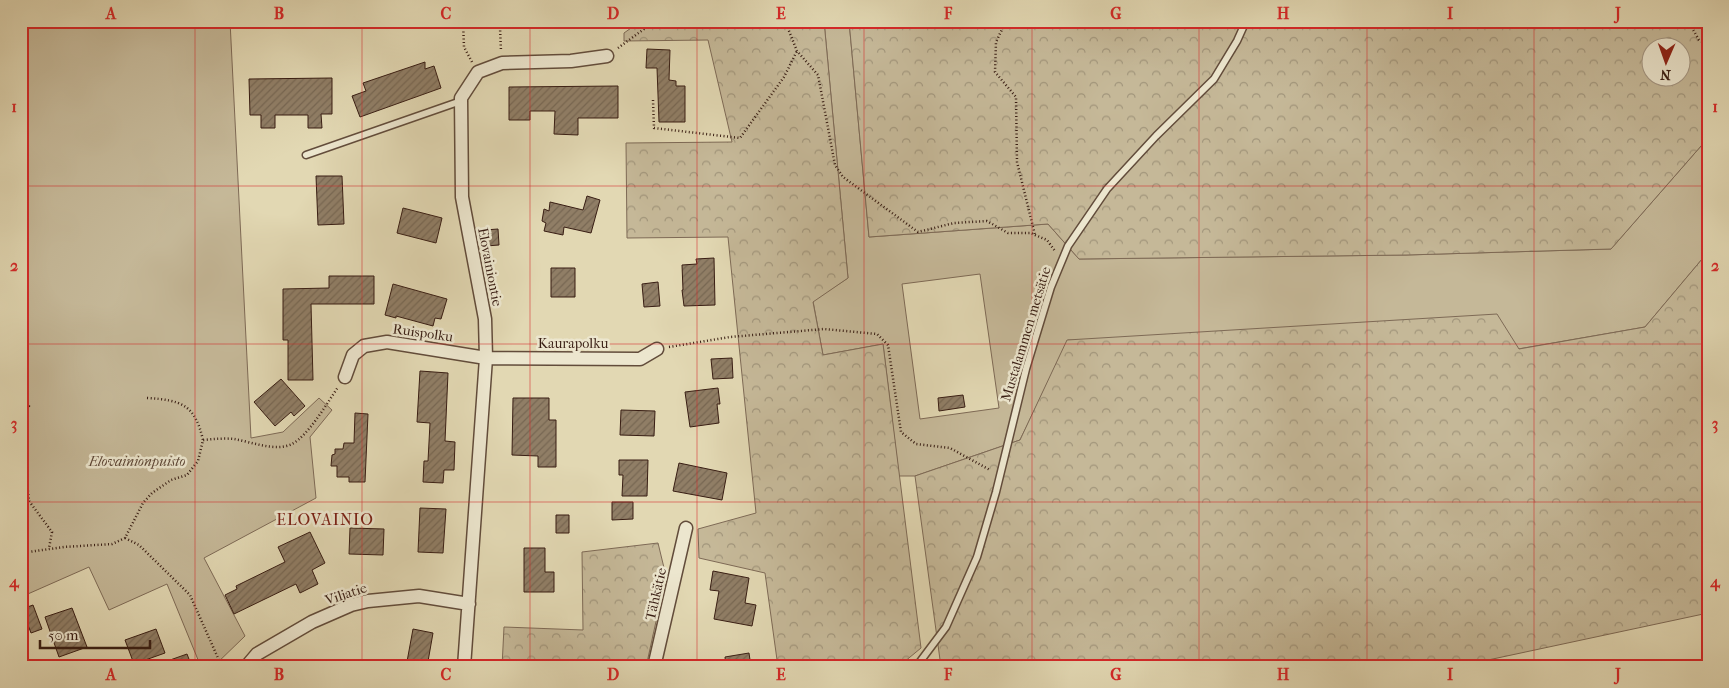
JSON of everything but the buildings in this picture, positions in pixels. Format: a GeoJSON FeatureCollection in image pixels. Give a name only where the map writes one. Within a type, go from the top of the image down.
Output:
{"type":"FeatureCollection","features":[{"type":"Feature","properties":{"kind":"street"},"geometry":{"type":"LineString","coordinates":[[478,72],[502,63],[571,61],[607,56]]}},
{"type":"Feature","properties":{"kind":"street","name":"Elovainiontie"},"geometry":{"type":"LineString","coordinates":[[464,667],[486,358],[485,319],[462,197],[461,98],[478,72]]}},
{"type":"Feature","properties":{"kind":"street","name":"Ruispolku"},"geometry":{"type":"LineString","coordinates":[[345,377],[352,355],[364,346],[387,342],[486,358]]}},
{"type":"Feature","properties":{"kind":"street","name":"Kaurapolku"},"geometry":{"type":"LineString","coordinates":[[486,358],[640,359],[657,348]]}},
{"type":"Feature","properties":{"kind":"street","name":"Tähkätie"},"geometry":{"type":"LineString","coordinates":[[654,667],[686,528]]}},
{"type":"Feature","properties":{"kind":"street","name":"Viljatie"},"geometry":{"type":"LineString","coordinates":[[246,667],[257,654],[312,622],[350,605],[368,601],[418,596],[469,604]]}},
{"type":"Feature","properties":{"kind":"lane","name":"Mustalammen metsätie"},"geometry":{"type":"LineString","coordinates":[[916,667],[946,627],[977,557],[1000,475],[1026,369],[1051,287],[1068,246],[1108,189],[1156,136],[1214,80],[1237,41],[1246,21]]}},
{"type":"Feature","properties":{"kind":"lane"},"geometry":{"type":"LineString","coordinates":[[306,155],[461,101]]}},
{"type":"Feature","properties":{"kind":"path"},"geometry":{"type":"LineString","coordinates":[[463,21],[464,47],[478,72]]}},
{"type":"Feature","properties":{"kind":"path"},"geometry":{"type":"LineString","coordinates":[[607,56],[655,21]]}},
{"type":"Feature","properties":{"kind":"path"},"geometry":{"type":"LineString","coordinates":[[785,21],[797,51],[818,75],[835,165],[843,177],[918,232],[954,223],[987,221],[1008,233],[1031,233],[1047,240],[1062,260]]}},
{"type":"Feature","properties":{"kind":"path"},"geometry":{"type":"LineString","coordinates":[[1006,21],[996,42],[995,72],[1016,97],[1017,162],[1035,235]]}},
{"type":"Feature","properties":{"kind":"path"},"geometry":{"type":"LineString","coordinates":[[1688,21],[1699,40],[1708,45]]}},
{"type":"Feature","properties":{"kind":"path"},"geometry":{"type":"LineString","coordinates":[[500,27],[502,63]]}},
{"type":"Feature","properties":{"kind":"path"},"geometry":{"type":"LineString","coordinates":[[653,100],[654,128],[740,138],[784,78],[797,51]]}},
{"type":"Feature","properties":{"kind":"path"},"geometry":{"type":"LineString","coordinates":[[657,348],[730,337],[824,328],[877,334],[888,344],[900,432],[916,444],[950,448],[1000,475]]}},
{"type":"Feature","properties":{"kind":"path"},"geometry":{"type":"LineString","coordinates":[[203,440],[234,439],[266,446],[293,444],[319,415],[345,377]]}},
{"type":"Feature","properties":{"kind":"path"},"geometry":{"type":"LineString","coordinates":[[21,553],[112,544],[125,538],[143,503],[152,493],[172,480],[187,475],[198,460],[203,440],[199,422],[187,407],[165,399],[147,398]]}},
{"type":"Feature","properties":{"kind":"path"},"geometry":{"type":"LineString","coordinates":[[21,399],[29,406],[21,427],[29,501],[52,532],[49,549]]}},
{"type":"Feature","properties":{"kind":"path"},"geometry":{"type":"LineString","coordinates":[[125,538],[139,545],[190,595],[222,667]]}},
{"type":"Feature","properties":{"kind":"green space","name":"Elovainionpuisto"},"geometry":{"type":"Polygon","coordinates":[[[26,21],[230,21],[251,438],[283,432],[319,398],[332,410],[310,437],[316,498],[204,558],[245,636],[213,667],[201,667],[167,584],[109,610],[89,567],[21,597],[21,32],[26,21]]]}},
{"type":"Feature","properties":{"kind":"green space"},"geometry":{"type":"Polygon","coordinates":[[[641,21],[824,21],[848,278],[813,302],[823,355],[883,344],[921,648],[898,667],[778,667],[765,573],[699,558],[698,529],[756,513],[728,237],[627,238],[626,143],[732,142],[708,40],[624,41],[624,33],[641,21]]]}},
{"type":"Feature","properties":{"kind":"green space"},"geometry":{"type":"Polygon","coordinates":[[[824,21],[849,21],[869,237],[1048,224],[1079,259],[1406,255],[1611,249],[1708,138],[1708,252],[1645,327],[1518,349],[1068,340],[1020,440],[915,476],[899,476],[883,344],[823,355],[813,301],[848,278],[824,21]],[[980,274],[902,284],[920,419],[999,408],[980,274]]]}},
{"type":"Feature","properties":{"kind":"green space"},"geometry":{"type":"Polygon","coordinates":[[[849,21],[1708,21],[1708,138],[1611,249],[1406,255],[1079,259],[1048,224],[869,237],[849,21]]]}},
{"type":"Feature","properties":{"kind":"green space"},"geometry":{"type":"Polygon","coordinates":[[[1708,252],[1708,613],[1474,663],[1466,667],[941,667],[915,476],[1020,440],[1067,340],[1497,314],[1519,349],[1645,327],[1708,252]]]}},
{"type":"Feature","properties":{"kind":"green space"},"geometry":{"type":"Polygon","coordinates":[[[658,543],[666,576],[646,667],[502,667],[504,627],[583,630],[582,552],[658,543]]]}},
{"type":"Feature","properties":{"kind":"district","name":"ELOVAINIO"},"geometry":{"type":"Point","coordinates":[325,519]}}]}
